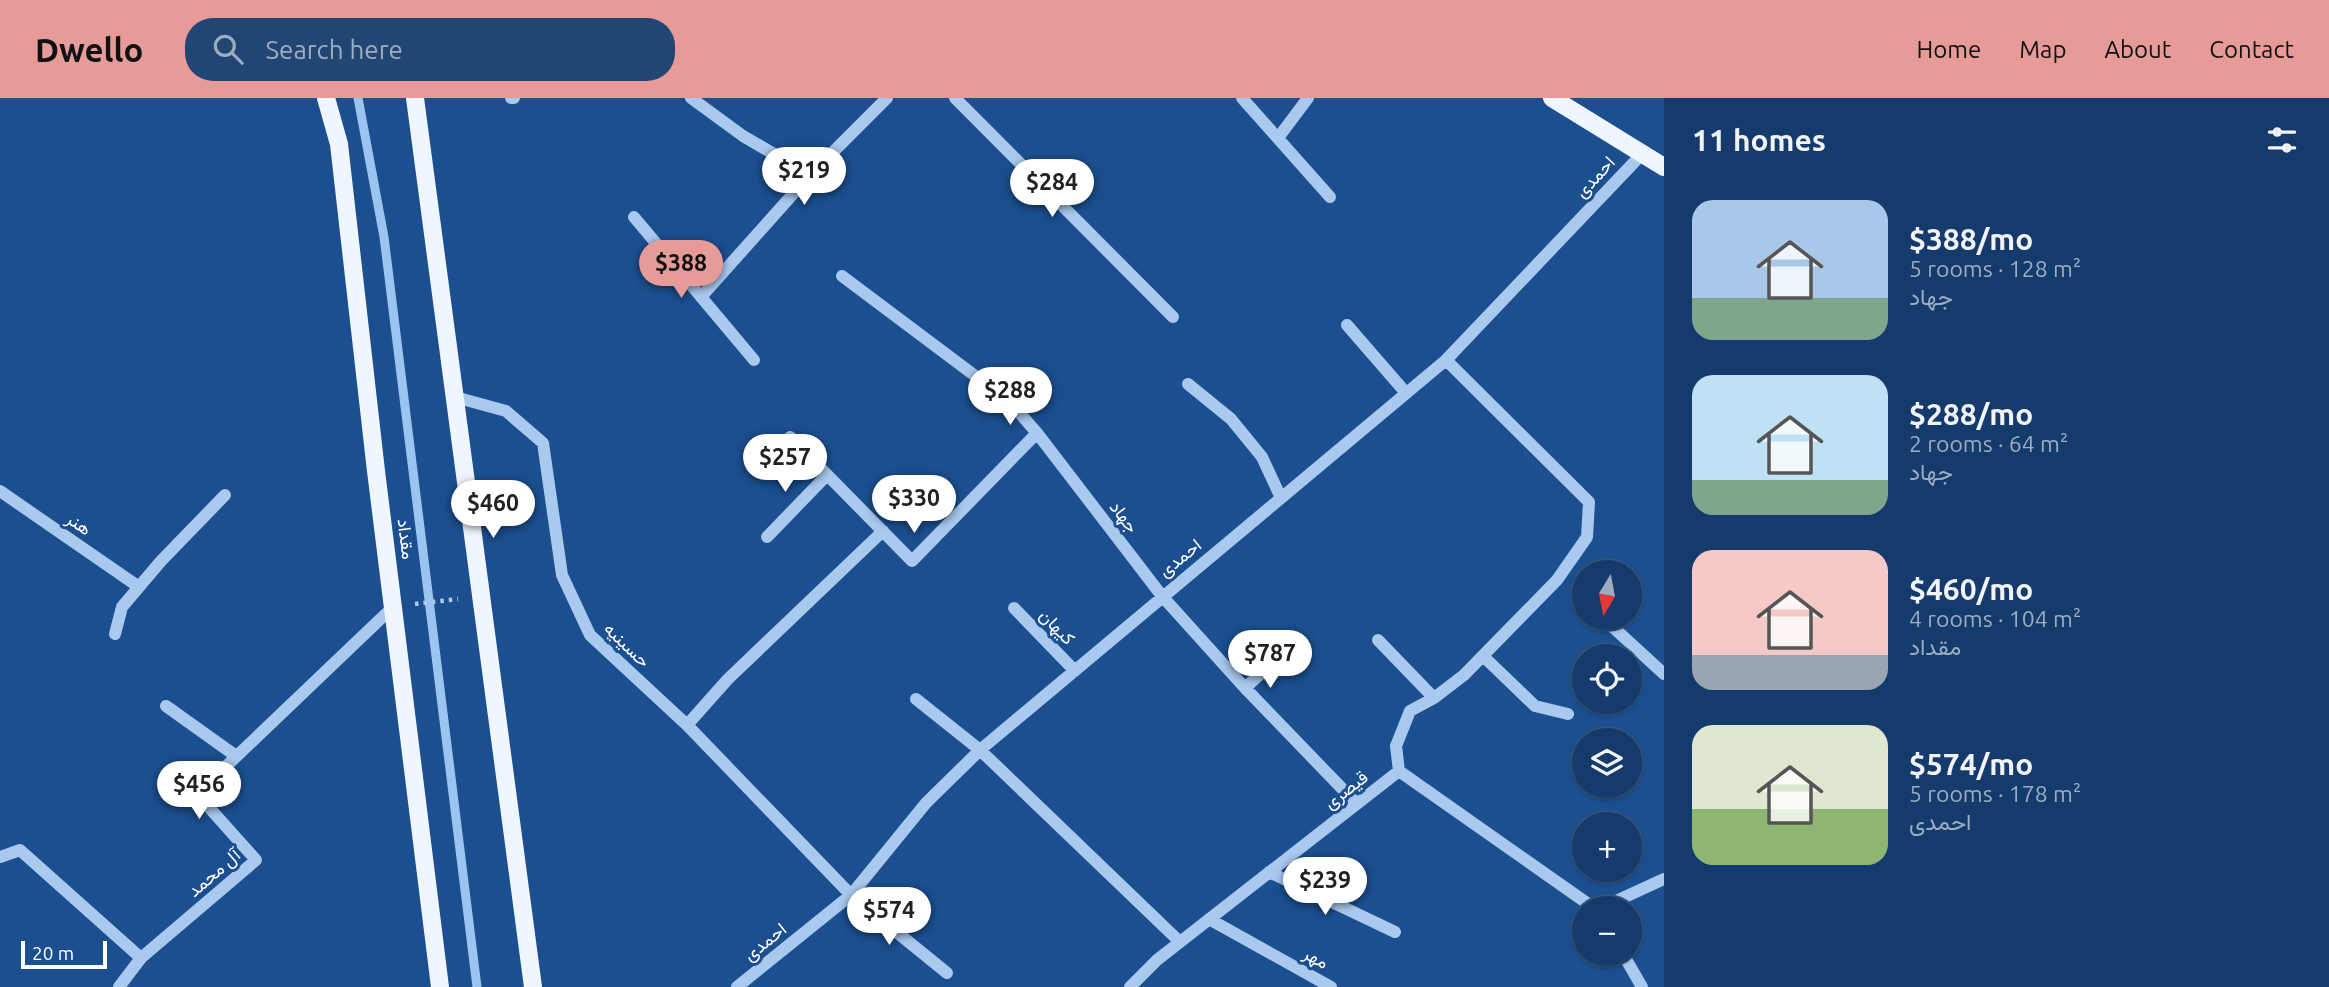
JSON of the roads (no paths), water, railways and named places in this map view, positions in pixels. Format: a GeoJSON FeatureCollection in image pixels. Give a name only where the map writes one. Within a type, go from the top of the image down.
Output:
{"type":"FeatureCollection","features":[{"type":"Feature","properties":{"kind":"main road","name":"مقداد"},"geometry":{"type":"LineString","coordinates":[[326,98],[339,144],[440,987]]}},
{"type":"Feature","properties":{"kind":"main road"},"geometry":{"type":"LineString","coordinates":[[415,98],[533,987]]}},
{"type":"Feature","properties":{"kind":"main road"},"geometry":{"type":"LineString","coordinates":[[1552,98],[1664,167]]}},
{"type":"Feature","properties":{"kind":"street"},"geometry":{"type":"LineString","coordinates":[[691,98],[743,136],[810,175]]}},
{"type":"Feature","properties":{"kind":"street"},"geometry":{"type":"LineString","coordinates":[[701,297],[810,175],[887,98]]}},
{"type":"Feature","properties":{"kind":"street"},"geometry":{"type":"LineString","coordinates":[[955,98],[1173,317]]}},
{"type":"Feature","properties":{"kind":"street"},"geometry":{"type":"LineString","coordinates":[[1242,98],[1330,197]]}},
{"type":"Feature","properties":{"kind":"street"},"geometry":{"type":"LineString","coordinates":[[1278,138],[1308,98]]}},
{"type":"Feature","properties":{"kind":"street","name":"احمدی"},"geometry":{"type":"LineString","coordinates":[[737,987],[851,895],[926,803],[980,750],[1446,360],[1642,154]]}},
{"type":"Feature","properties":{"kind":"street"},"geometry":{"type":"LineString","coordinates":[[634,217],[754,360]]}},
{"type":"Feature","properties":{"kind":"street","name":"جهاد"},"geometry":{"type":"LineString","coordinates":[[842,276],[1010,402],[1037,433],[1162,596],[1245,688],[1357,804]]}},
{"type":"Feature","properties":{"kind":"street"},"geometry":{"type":"LineString","coordinates":[[1348,325],[1406,393]]}},
{"type":"Feature","properties":{"kind":"street"},"geometry":{"type":"LineString","coordinates":[[1446,360],[1589,502],[1587,537],[1558,580],[1464,676],[1434,698],[1410,711],[1396,746],[1399,771],[1577,896]]}},
{"type":"Feature","properties":{"kind":"street"},"geometry":{"type":"LineString","coordinates":[[1188,384],[1231,419],[1262,457],[1281,498]]}},
{"type":"Feature","properties":{"kind":"street","name":"حسینیه"},"geometry":{"type":"LineString","coordinates":[[455,397],[506,411],[543,443],[562,575],[590,635],[687,725],[851,895],[947,973]]}},
{"type":"Feature","properties":{"kind":"street"},"geometry":{"type":"LineString","coordinates":[[790,437],[912,561],[1037,433]]}},
{"type":"Feature","properties":{"kind":"street"},"geometry":{"type":"LineString","coordinates":[[767,537],[827,475]]}},
{"type":"Feature","properties":{"kind":"street","name":"هنر"},"geometry":{"type":"LineString","coordinates":[[0,491],[139,586]]}},
{"type":"Feature","properties":{"kind":"street"},"geometry":{"type":"LineString","coordinates":[[114,634],[122,607],[161,561],[225,495]]}},
{"type":"Feature","properties":{"kind":"street"},"geometry":{"type":"LineString","coordinates":[[687,725],[728,679],[883,531]]}},
{"type":"Feature","properties":{"kind":"street","name":"آل محمد"},"geometry":{"type":"LineString","coordinates":[[141,958],[256,860],[197,794],[393,607]]}},
{"type":"Feature","properties":{"kind":"street","name":"کیهان"},"geometry":{"type":"LineString","coordinates":[[1014,608],[1075,671]]}},
{"type":"Feature","properties":{"kind":"street"},"geometry":{"type":"LineString","coordinates":[[1616,630],[1664,674]]}},
{"type":"Feature","properties":{"kind":"street"},"geometry":{"type":"LineString","coordinates":[[1378,639],[1434,698]]}},
{"type":"Feature","properties":{"kind":"street"},"geometry":{"type":"LineString","coordinates":[[1245,688],[1296,641]]}},
{"type":"Feature","properties":{"kind":"street"},"geometry":{"type":"LineString","coordinates":[[1483,656],[1535,706],[1568,714]]}},
{"type":"Feature","properties":{"kind":"street"},"geometry":{"type":"LineString","coordinates":[[916,699],[980,750],[1180,942]]}},
{"type":"Feature","properties":{"kind":"street"},"geometry":{"type":"LineString","coordinates":[[166,706],[236,756]]}},
{"type":"Feature","properties":{"kind":"street","name":"قیصری"},"geometry":{"type":"LineString","coordinates":[[1130,987],[1180,942],[1399,771]]}},
{"type":"Feature","properties":{"kind":"street"},"geometry":{"type":"LineString","coordinates":[[0,857],[20,850],[141,958],[119,987]]}},
{"type":"Feature","properties":{"kind":"street"},"geometry":{"type":"LineString","coordinates":[[1269,872],[1395,932]]}},
{"type":"Feature","properties":{"kind":"street"},"geometry":{"type":"LineString","coordinates":[[1627,896],[1664,879]]}},
{"type":"Feature","properties":{"kind":"street","name":"مهر"},"geometry":{"type":"LineString","coordinates":[[1209,919],[1331,987]]}},
{"type":"Feature","properties":{"kind":"street"},"geometry":{"type":"LineString","coordinates":[[1630,966],[1642,987]]}},
{"type":"Feature","properties":{"kind":"waterway"},"geometry":{"type":"LineString","coordinates":[[358,98],[384,237],[477,987]]}}]}
